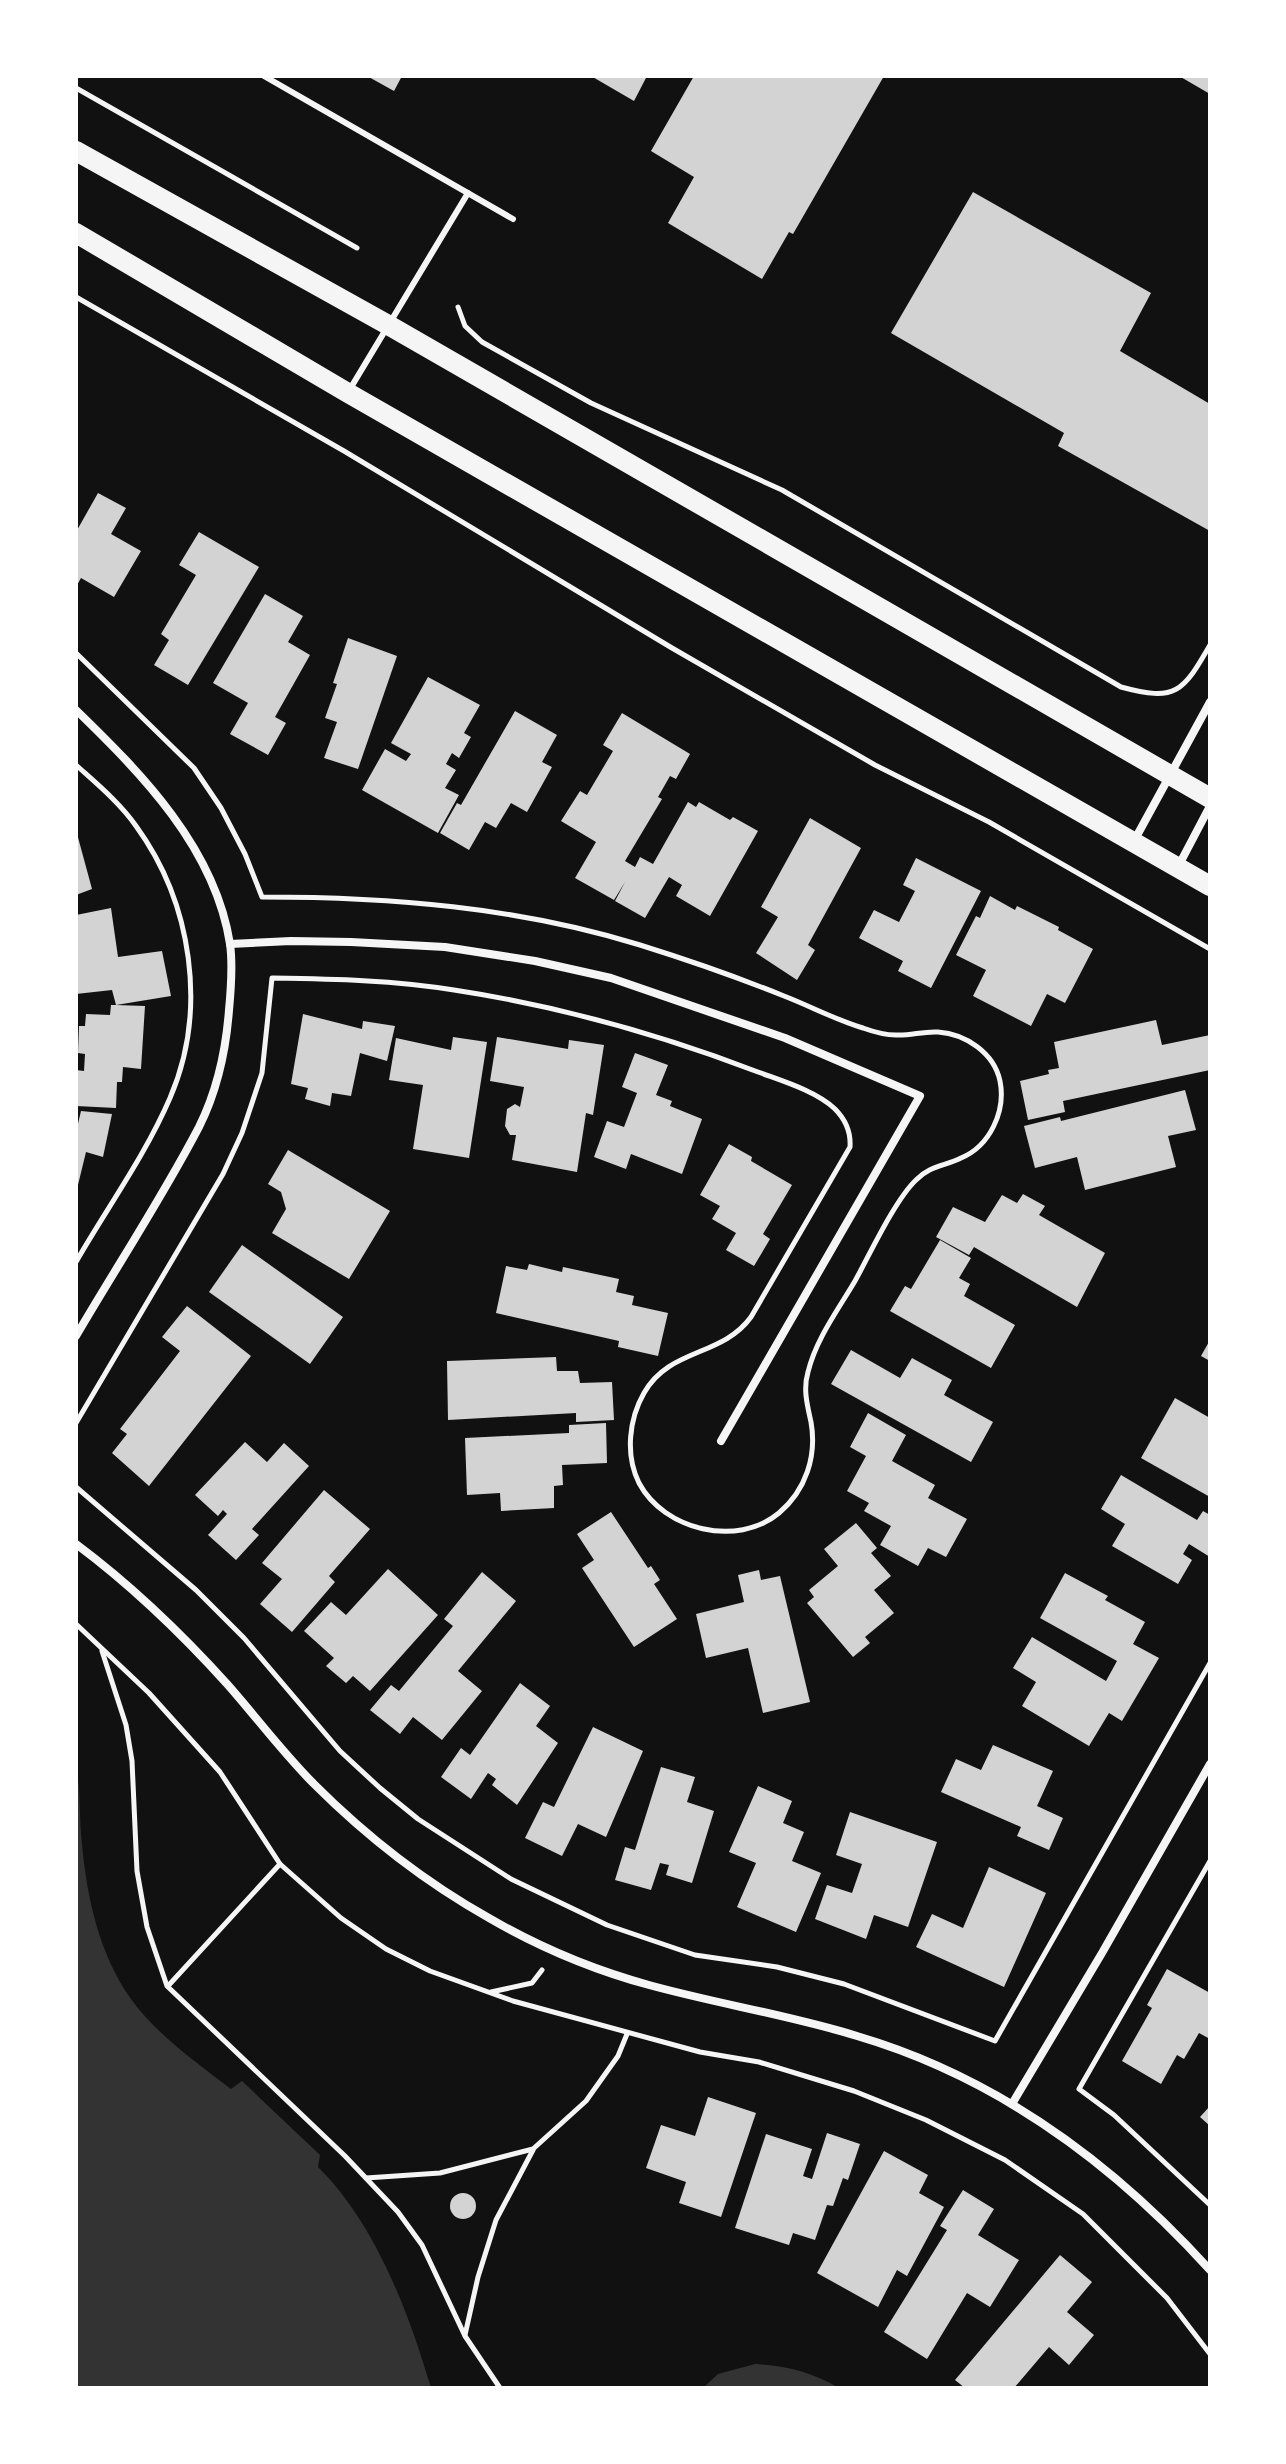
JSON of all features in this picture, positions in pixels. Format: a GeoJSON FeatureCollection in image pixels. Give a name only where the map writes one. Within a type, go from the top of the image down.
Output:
{"type":"FeatureCollection","features":[{"type":"Feature","properties":{"kind":"main road"},"geometry":{"type":"LineString","coordinates":[[76,151],[390,326],[1210,798]]}},
{"type":"Feature","properties":{"kind":"main road"},"geometry":{"type":"LineString","coordinates":[[76,233],[348,393],[1210,886]]}},
{"type":"Feature","properties":{"kind":"street"},"geometry":{"type":"LineString","coordinates":[[1134,842],[1210,702]]}},
{"type":"Feature","properties":{"kind":"street"},"geometry":{"type":"LineString","coordinates":[[76,710],[133,766],[169,810],[201,862],[213,887],[230,944],[231,987],[219,1075],[200,1125],[76,1336]]}},
{"type":"Feature","properties":{"kind":"street"},"geometry":{"type":"LineString","coordinates":[[1177,867],[1210,806]]}},
{"type":"Feature","properties":{"kind":"street"},"geometry":{"type":"LineString","coordinates":[[230,944],[351,942],[445,947],[535,961],[611,978],[785,1038],[920,1096],[721,1441]]}},
{"type":"Feature","properties":{"kind":"street"},"geometry":{"type":"LineString","coordinates":[[76,1544],[139,1595],[185,1640],[312,1782],[369,1836],[426,1879],[488,1917],[557,1951],[649,1985],[861,2037],[921,2059],[1012,2104],[1085,2153],[1134,2193],[1180,2236],[1210,2270]]}},
{"type":"Feature","properties":{"kind":"street"},"geometry":{"type":"LineString","coordinates":[[1012,2104],[1210,1764]]}},
{"type":"Feature","properties":{"kind":"lane"},"geometry":{"type":"LineString","coordinates":[[264,76],[513,219]]}},
{"type":"Feature","properties":{"kind":"lane"},"geometry":{"type":"LineString","coordinates":[[348,393],[468,193]]}},
{"type":"Feature","properties":{"kind":"path"},"geometry":{"type":"LineString","coordinates":[[76,88],[357,248]]}},
{"type":"Feature","properties":{"kind":"path"},"geometry":{"type":"LineString","coordinates":[[76,297],[344,451],[672,648],[848,749],[989,822],[1210,949]]}},
{"type":"Feature","properties":{"kind":"path"},"geometry":{"type":"LineString","coordinates":[[458,307],[465,326],[482,342],[591,403],[782,490],[1121,687],[1141,693],[1172,693],[1186,683],[1210,645]]}},
{"type":"Feature","properties":{"kind":"path"},"geometry":{"type":"LineString","coordinates":[[76,653],[194,768],[221,808],[245,854],[262,897],[359,898],[490,912],[639,945],[782,994],[854,1026],[881,1034],[899,1036],[940,1032],[960,1036],[979,1047],[994,1066],[1000,1081],[1001,1103],[998,1120],[976,1149],[960,1159],[930,1168],[906,1191],[815,1350],[805,1388],[814,1447],[811,1466],[792,1499],[762,1524],[722,1532],[678,1520],[655,1503],[639,1483],[632,1464],[631,1427],[646,1389],[658,1374],[684,1357],[726,1341],[740,1332],[751,1317],[850,1147],[850,1135],[836,1110],[809,1094],[744,1067],[594,1017],[451,989],[334,979],[272,978],[262,1073],[242,1133],[223,1174],[76,1423]]}},
{"type":"Feature","properties":{"kind":"path"},"geometry":{"type":"LineString","coordinates":[[76,765],[135,825],[162,868],[178,907],[187,946],[190,981],[190,1020],[172,1094],[158,1125],[76,1262]]}},
{"type":"Feature","properties":{"kind":"path"},"geometry":{"type":"LineString","coordinates":[[76,1487],[196,1590],[244,1638],[340,1751],[380,1788],[418,1819],[511,1879],[607,1925],[695,1955],[777,1967],[844,1984],[995,2041],[1210,1663]]}},
{"type":"Feature","properties":{"kind":"path"},"geometry":{"type":"LineString","coordinates":[[76,1624],[149,1693],[220,1772],[280,1864],[341,1918],[386,1949],[430,1971],[490,1992],[627,2034],[700,2052],[759,2062],[854,2091],[926,2120],[1005,2160],[1083,2214],[1167,2298],[1210,2354]]}},
{"type":"Feature","properties":{"kind":"path"},"geometry":{"type":"LineString","coordinates":[[101,1649],[126,1725],[132,1761],[137,1871],[147,1927],[167,1986],[398,2212],[422,2245],[465,2336],[500,2388]]}},
{"type":"Feature","properties":{"kind":"path"},"geometry":{"type":"LineString","coordinates":[[1210,1861],[1079,2089],[1114,2115],[1210,2205]]}},
{"type":"Feature","properties":{"kind":"path"},"geometry":{"type":"LineString","coordinates":[[167,1986],[280,1864]]}},
{"type":"Feature","properties":{"kind":"path"},"geometry":{"type":"LineString","coordinates":[[490,1992],[532,1983],[557,1951]]}},
{"type":"Feature","properties":{"kind":"path"},"geometry":{"type":"LineString","coordinates":[[465,2336],[478,2277],[496,2220],[533,2149],[586,2101],[618,2056],[627,2034]]}},
{"type":"Feature","properties":{"kind":"path"},"geometry":{"type":"LineString","coordinates":[[366,2178],[440,2173],[533,2149]]}},
{"type":"Feature","properties":{"kind":"shaded area"},"geometry":{"type":"Polygon","coordinates":[[[76,1765],[82,1844],[91,1905],[103,1944],[120,1982],[141,2012],[178,2047],[231,2089],[242,2081],[320,2155],[318,2167],[357,2215],[388,2270],[431,2388],[76,2388],[76,1765]]]}},
{"type":"Feature","properties":{"kind":"shaded area"},"geometry":{"type":"Polygon","coordinates":[[[755,2364],[798,2371],[839,2388],[703,2388],[718,2374],[755,2364]]]}},
{"type":"Feature","properties":{"kind":"building"},"geometry":{"type":"Polygon","coordinates":[[[367,76],[402,76],[394,91],[367,76]]]}},
{"type":"Feature","properties":{"kind":"building"},"geometry":{"type":"Polygon","coordinates":[[[591,76],[647,76],[634,101],[591,76]]]}},
{"type":"Feature","properties":{"kind":"building"},"geometry":{"type":"Polygon","coordinates":[[[694,76],[884,76],[793,234],[789,232],[762,279],[668,223],[694,177],[651,151],[694,76]]]}},
{"type":"Feature","properties":{"kind":"building"},"geometry":{"type":"Polygon","coordinates":[[[1179,76],[1210,76],[1210,94],[1179,76]]]}},
{"type":"Feature","properties":{"kind":"building"},"geometry":{"type":"Polygon","coordinates":[[[973,192],[1151,293],[1120,351],[1210,404],[1210,531],[1058,446],[1064,433],[891,333],[973,192]]]}},
{"type":"Feature","properties":{"kind":"building"},"geometry":{"type":"Polygon","coordinates":[[[98,493],[126,508],[111,534],[141,551],[114,597],[81,578],[76,587],[76,532],[98,493]]]}},
{"type":"Feature","properties":{"kind":"building"},"geometry":{"type":"Polygon","coordinates":[[[199,532],[259,567],[188,685],[154,665],[169,640],[161,634],[196,575],[179,565],[199,532]]]}},
{"type":"Feature","properties":{"kind":"building"},"geometry":{"type":"Polygon","coordinates":[[[265,594],[303,616],[288,642],[310,655],[275,717],[286,723],[268,755],[230,734],[248,703],[213,683],[265,594]]]}},
{"type":"Feature","properties":{"kind":"building"},"geometry":{"type":"Polygon","coordinates":[[[348,638],[397,656],[358,769],[324,758],[337,722],[325,718],[348,638]]]}},
{"type":"Feature","properties":{"kind":"building"},"geometry":{"type":"Polygon","coordinates":[[[428,677],[480,705],[464,733],[471,737],[459,758],[452,753],[446,764],[456,770],[445,788],[459,795],[438,833],[362,790],[385,749],[406,761],[411,754],[391,743],[428,677]]]}},
{"type":"Feature","properties":{"kind":"building"},"geometry":{"type":"Polygon","coordinates":[[[515,711],[557,735],[542,762],[552,767],[527,812],[511,803],[496,828],[485,822],[469,850],[440,833],[457,803],[461,805],[515,711]]]}},
{"type":"Feature","properties":{"kind":"building"},"geometry":{"type":"Polygon","coordinates":[[[622,713],[690,754],[676,779],[670,776],[658,797],[662,799],[625,861],[635,867],[640,857],[653,864],[688,802],[696,807],[699,802],[730,820],[733,817],[758,831],[710,916],[676,896],[682,885],[669,877],[645,918],[615,901],[625,882],[614,900],[575,878],[596,842],[561,821],[580,791],[587,795],[613,751],[603,745],[622,713]]]}},
{"type":"Feature","properties":{"kind":"building"},"geometry":{"type":"Polygon","coordinates":[[[810,818],[861,848],[808,945],[815,950],[797,980],[756,953],[778,917],[761,907],[810,818]]]}},
{"type":"Feature","properties":{"kind":"building"},"geometry":{"type":"Polygon","coordinates":[[[76,830],[92,889],[76,895],[76,830]]]}},
{"type":"Feature","properties":{"kind":"building"},"geometry":{"type":"Polygon","coordinates":[[[916,858],[981,891],[931,988],[898,971],[903,961],[859,938],[874,910],[899,922],[915,891],[903,885],[916,858]]]}},
{"type":"Feature","properties":{"kind":"building"},"geometry":{"type":"Polygon","coordinates":[[[990,896],[1015,910],[1017,906],[1059,927],[1058,930],[1093,949],[1065,1003],[1047,994],[1031,1026],[973,996],[986,970],[956,955],[990,896]]]}},
{"type":"Feature","properties":{"kind":"building"},"geometry":{"type":"Polygon","coordinates":[[[111,908],[118,957],[162,951],[171,996],[116,1005],[112,990],[76,994],[76,915],[111,908]]]}},
{"type":"Feature","properties":{"kind":"building"},"geometry":{"type":"Polygon","coordinates":[[[111,1005],[145,1006],[141,1069],[123,1067],[122,1082],[117,1082],[116,1108],[76,1106],[76,1070],[84,1071],[85,1054],[78,1053],[79,1026],[85,1026],[86,1014],[110,1015],[111,1005]]]}},
{"type":"Feature","properties":{"kind":"building"},"geometry":{"type":"Polygon","coordinates":[[[303,1014],[362,1029],[363,1021],[395,1026],[387,1061],[360,1053],[351,1096],[332,1093],[330,1106],[305,1099],[308,1088],[291,1084],[303,1014]]]}},
{"type":"Feature","properties":{"kind":"building"},"geometry":{"type":"Polygon","coordinates":[[[1156,1020],[1162,1045],[1210,1035],[1210,1070],[1063,1101],[1065,1112],[1028,1120],[1020,1081],[1049,1074],[1048,1070],[1059,1068],[1054,1042],[1156,1020]]]}},
{"type":"Feature","properties":{"kind":"building"},"geometry":{"type":"Polygon","coordinates":[[[453,1037],[487,1042],[469,1158],[413,1149],[423,1085],[389,1080],[396,1038],[451,1050],[453,1037]]]}},
{"type":"Feature","properties":{"kind":"building"},"geometry":{"type":"Polygon","coordinates":[[[497,1037],[568,1049],[569,1040],[604,1045],[593,1115],[586,1113],[577,1172],[512,1160],[516,1135],[510,1135],[505,1126],[507,1109],[515,1104],[520,1107],[524,1087],[490,1081],[497,1037]]]}},
{"type":"Feature","properties":{"kind":"building"},"geometry":{"type":"Polygon","coordinates":[[[635,1053],[668,1065],[656,1095],[672,1101],[670,1106],[702,1119],[682,1174],[631,1154],[626,1169],[594,1157],[607,1121],[624,1127],[637,1093],[622,1087],[635,1053]]]}},
{"type":"Feature","properties":{"kind":"building"},"geometry":{"type":"Polygon","coordinates":[[[1185,1090],[1196,1130],[1168,1136],[1176,1167],[1085,1190],[1077,1157],[1035,1168],[1024,1126],[1060,1117],[1061,1121],[1185,1090]]]}},
{"type":"Feature","properties":{"kind":"building"},"geometry":{"type":"Polygon","coordinates":[[[81,1111],[112,1114],[103,1157],[86,1152],[77,1189],[76,1132],[81,1111]]]}},
{"type":"Feature","properties":{"kind":"building"},"geometry":{"type":"Polygon","coordinates":[[[729,1144],[792,1185],[763,1234],[770,1239],[754,1266],[726,1250],[736,1233],[712,1219],[720,1206],[700,1195],[729,1144]]]}},
{"type":"Feature","properties":{"kind":"building"},"geometry":{"type":"Polygon","coordinates":[[[288,1150],[390,1211],[349,1279],[272,1233],[286,1209],[281,1192],[268,1184],[288,1150]]]}},
{"type":"Feature","properties":{"kind":"building"},"geometry":{"type":"Polygon","coordinates":[[[1023,1194],[1045,1206],[1039,1215],[1105,1253],[1077,1307],[974,1247],[969,1255],[936,1237],[953,1207],[985,1222],[1002,1195],[1017,1203],[1023,1194]]]}},
{"type":"Feature","properties":{"kind":"building"},"geometry":{"type":"Polygon","coordinates":[[[940,1240],[971,1258],[959,1278],[970,1284],[964,1296],[1015,1325],[991,1368],[890,1311],[905,1286],[911,1289],[940,1240]]]}},
{"type":"Feature","properties":{"kind":"building"},"geometry":{"type":"Polygon","coordinates":[[[242,1245],[343,1317],[310,1364],[209,1292],[242,1245]]]}},
{"type":"Feature","properties":{"kind":"building"},"geometry":{"type":"Polygon","coordinates":[[[529,1264],[562,1272],[563,1267],[619,1279],[616,1292],[634,1296],[632,1305],[668,1313],[658,1356],[618,1347],[619,1341],[496,1313],[506,1266],[527,1270],[529,1264]]]}},
{"type":"Feature","properties":{"kind":"building"},"geometry":{"type":"Polygon","coordinates":[[[187,1306],[251,1356],[149,1486],[112,1453],[127,1434],[120,1429],[180,1351],[162,1337],[187,1306]]]}},
{"type":"Feature","properties":{"kind":"building"},"geometry":{"type":"Polygon","coordinates":[[[1210,1340],[1210,1361],[1201,1356],[1210,1340]]]}},
{"type":"Feature","properties":{"kind":"building"},"geometry":{"type":"Polygon","coordinates":[[[851,1350],[900,1378],[912,1358],[952,1380],[944,1395],[993,1422],[971,1462],[831,1384],[851,1350]]]}},
{"type":"Feature","properties":{"kind":"building"},"geometry":{"type":"Polygon","coordinates":[[[556,1357],[557,1371],[578,1371],[580,1383],[612,1382],[614,1420],[576,1422],[576,1413],[448,1420],[447,1361],[556,1357]]]}},
{"type":"Feature","properties":{"kind":"building"},"geometry":{"type":"Polygon","coordinates":[[[1175,1398],[1210,1418],[1210,1497],[1141,1458],[1175,1398]]]}},
{"type":"Feature","properties":{"kind":"building"},"geometry":{"type":"Polygon","coordinates":[[[868,1413],[906,1435],[892,1461],[935,1485],[928,1498],[967,1519],[946,1557],[928,1548],[918,1566],[880,1545],[891,1526],[864,1511],[869,1503],[847,1491],[866,1456],[850,1447],[868,1413]]]}},
{"type":"Feature","properties":{"kind":"building"},"geometry":{"type":"Polygon","coordinates":[[[606,1423],[607,1463],[562,1465],[563,1485],[554,1486],[554,1508],[501,1511],[500,1493],[467,1495],[465,1438],[569,1433],[569,1425],[606,1423]]]}},
{"type":"Feature","properties":{"kind":"building"},"geometry":{"type":"Polygon","coordinates":[[[245,1442],[267,1462],[284,1443],[309,1466],[252,1529],[259,1535],[236,1560],[208,1535],[227,1514],[223,1510],[218,1516],[195,1495],[245,1442]]]}},
{"type":"Feature","properties":{"kind":"building"},"geometry":{"type":"Polygon","coordinates":[[[1121,1475],[1197,1520],[1203,1511],[1210,1515],[1210,1557],[1189,1544],[1183,1554],[1192,1560],[1178,1584],[1112,1546],[1125,1524],[1101,1509],[1121,1475]]]}},
{"type":"Feature","properties":{"kind":"building"},"geometry":{"type":"Polygon","coordinates":[[[324,1490],[370,1529],[329,1576],[335,1582],[292,1632],[260,1604],[282,1579],[262,1563],[324,1490]]]}},
{"type":"Feature","properties":{"kind":"building"},"geometry":{"type":"Polygon","coordinates":[[[611,1512],[648,1568],[651,1566],[660,1580],[654,1584],[677,1619],[634,1647],[582,1568],[594,1560],[577,1534],[611,1512]]]}},
{"type":"Feature","properties":{"kind":"building"},"geometry":{"type":"Polygon","coordinates":[[[856,1523],[877,1548],[871,1553],[891,1576],[874,1590],[894,1613],[865,1637],[870,1643],[853,1657],[807,1603],[814,1597],[809,1590],[838,1566],[824,1549],[856,1523]]]}},
{"type":"Feature","properties":{"kind":"building"},"geometry":{"type":"Polygon","coordinates":[[[388,1569],[438,1615],[370,1691],[353,1676],[346,1683],[326,1666],[334,1658],[304,1631],[331,1602],[346,1615],[388,1569]]]}},
{"type":"Feature","properties":{"kind":"building"},"geometry":{"type":"Polygon","coordinates":[[[759,1570],[761,1580],[780,1576],[810,1702],[763,1713],[748,1648],[706,1658],[696,1614],[744,1602],[738,1575],[759,1570]]]}},
{"type":"Feature","properties":{"kind":"building"},"geometry":{"type":"Polygon","coordinates":[[[482,1572],[516,1601],[458,1671],[482,1691],[442,1740],[413,1717],[400,1734],[370,1710],[391,1685],[399,1691],[453,1626],[444,1619],[482,1572]]]}},
{"type":"Feature","properties":{"kind":"building"},"geometry":{"type":"Polygon","coordinates":[[[1065,1573],[1108,1596],[1105,1600],[1145,1622],[1133,1644],[1159,1658],[1122,1721],[1109,1713],[1089,1746],[1022,1706],[1036,1682],[1013,1668],[1032,1637],[1106,1681],[1117,1661],[1040,1618],[1065,1573]]]}},
{"type":"Feature","properties":{"kind":"building"},"geometry":{"type":"Polygon","coordinates":[[[520,1683],[550,1706],[536,1726],[558,1743],[517,1805],[492,1785],[496,1779],[488,1773],[471,1799],[441,1777],[461,1748],[470,1755],[520,1683]]]}},
{"type":"Feature","properties":{"kind":"building"},"geometry":{"type":"Polygon","coordinates":[[[593,1727],[643,1751],[606,1837],[578,1824],[562,1856],[525,1838],[543,1802],[554,1807],[593,1727]]]}},
{"type":"Feature","properties":{"kind":"building"},"geometry":{"type":"Polygon","coordinates":[[[993,1745],[1053,1771],[1037,1806],[1063,1818],[1049,1850],[1017,1836],[1021,1827],[941,1792],[956,1759],[981,1770],[993,1745]]]}},
{"type":"Feature","properties":{"kind":"building"},"geometry":{"type":"Polygon","coordinates":[[[661,1767],[695,1777],[687,1802],[714,1811],[692,1883],[666,1875],[669,1865],[660,1863],[651,1890],[615,1880],[625,1847],[635,1850],[661,1767]]]}},
{"type":"Feature","properties":{"kind":"building"},"geometry":{"type":"Polygon","coordinates":[[[758,1786],[792,1801],[783,1823],[804,1832],[792,1861],[821,1873],[796,1932],[737,1907],[756,1863],[729,1852],[758,1786]]]}},
{"type":"Feature","properties":{"kind":"building"},"geometry":{"type":"Polygon","coordinates":[[[850,1812],[937,1842],[908,1927],[874,1915],[866,1939],[815,1919],[827,1885],[852,1893],[862,1864],[836,1855],[850,1812]]]}},
{"type":"Feature","properties":{"kind":"building"},"geometry":{"type":"Polygon","coordinates":[[[989,1867],[1046,1893],[1004,1987],[916,1947],[932,1914],[963,1928],[989,1867]]]}},
{"type":"Feature","properties":{"kind":"building"},"geometry":{"type":"Polygon","coordinates":[[[1167,1969],[1210,1993],[1210,2039],[1199,2033],[1184,2059],[1177,2055],[1161,2084],[1122,2061],[1152,2008],[1147,2005],[1167,1969]]]}},
{"type":"Feature","properties":{"kind":"building"},"geometry":{"type":"Polygon","coordinates":[[[708,2097],[756,2113],[721,2217],[679,2203],[686,2182],[646,2168],[661,2125],[695,2136],[708,2097]]]}},
{"type":"Feature","properties":{"kind":"building"},"geometry":{"type":"Polygon","coordinates":[[[1210,2106],[1210,2126],[1200,2117],[1210,2106]]]}},
{"type":"Feature","properties":{"kind":"building"},"geometry":{"type":"Polygon","coordinates":[[[827,2133],[860,2144],[848,2180],[843,2178],[833,2206],[827,2205],[815,2240],[793,2233],[789,2245],[735,2228],[766,2134],[812,2149],[803,2176],[812,2179],[827,2133]]]}},
{"type":"Feature","properties":{"kind":"building"},"geometry":{"type":"Polygon","coordinates":[[[884,2151],[928,2175],[919,2193],[944,2207],[907,2276],[897,2270],[878,2307],[817,2273],[884,2151]]]}},
{"type":"Feature","properties":{"kind":"building"},"geometry":{"type":"Polygon","coordinates":[[[963,2190],[994,2209],[978,2235],[1019,2260],[990,2307],[967,2293],[927,2359],[884,2332],[947,2230],[940,2226],[963,2190]]]}},
{"type":"Feature","properties":{"kind":"building"},"geometry":{"type":"Polygon","coordinates":[[[463,2193],[472,2197],[476,2206],[472,2215],[463,2219],[454,2215],[450,2206],[454,2197],[463,2193]]]}},
{"type":"Feature","properties":{"kind":"building"},"geometry":{"type":"Polygon","coordinates":[[[1060,2255],[1092,2282],[1067,2312],[1094,2335],[1069,2365],[1049,2347],[1014,2388],[965,2388],[955,2380],[1060,2255]]]}}]}
